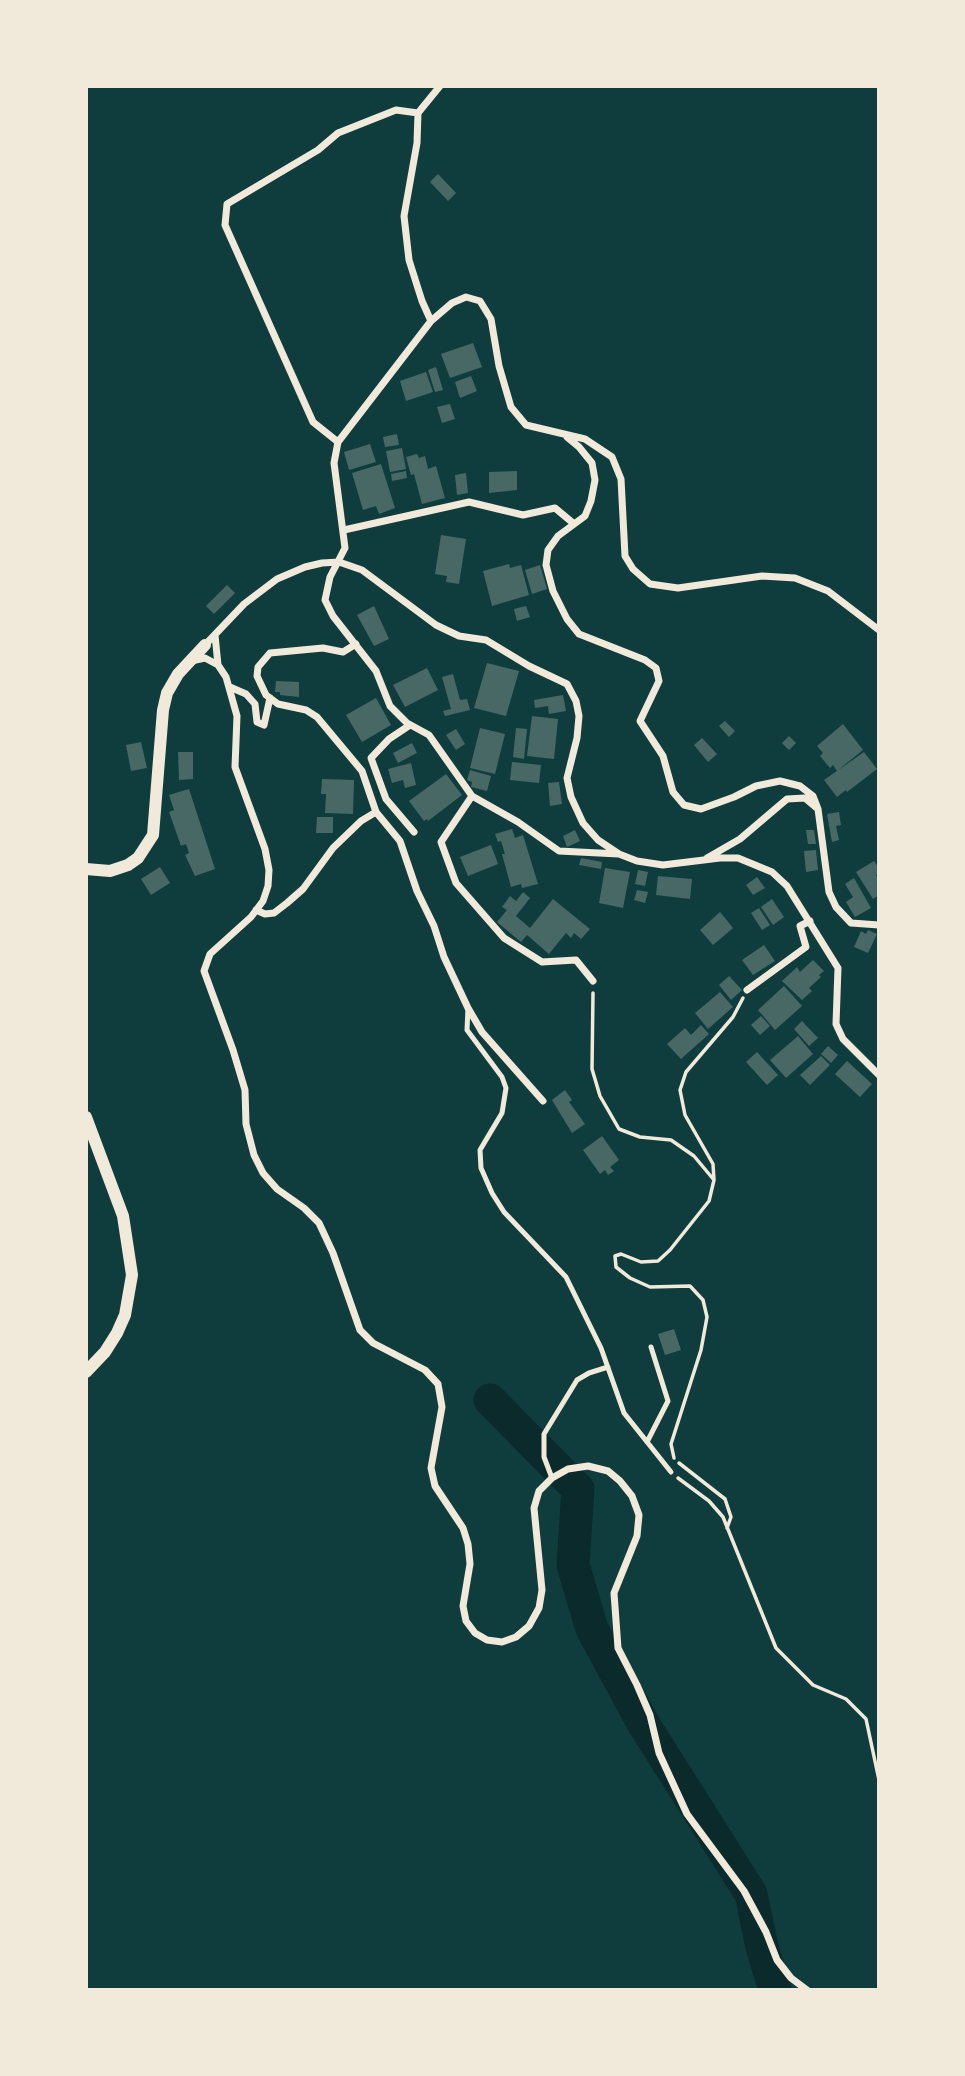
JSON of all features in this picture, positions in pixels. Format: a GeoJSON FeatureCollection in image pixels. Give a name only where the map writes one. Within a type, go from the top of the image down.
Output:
{"type":"FeatureCollection","features":[{"type":"Feature","properties":{"kind":"street"},"geometry":{"type":"LineString","coordinates":[[432,321],[422,301],[409,260],[404,216],[417,143],[418,113],[440,86]]}},
{"type":"Feature","properties":{"kind":"street"},"geometry":{"type":"LineString","coordinates":[[338,442],[313,422],[225,225],[227,204],[318,150],[338,133],[396,110],[418,113]]}},
{"type":"Feature","properties":{"kind":"street"},"geometry":{"type":"LineString","coordinates":[[619,854],[559,851],[518,822],[472,796],[429,735],[410,725],[390,706],[376,671],[333,616],[325,600],[330,577],[345,548],[334,463],[338,442],[432,321],[452,303],[466,297],[480,301],[491,320],[499,366],[511,407],[526,425],[585,439],[612,457],[621,479],[625,556],[633,569],[650,584],[678,588],[762,576],[795,578],[828,591],[879,631]]}},
{"type":"Feature","properties":{"kind":"street"},"geometry":{"type":"LineString","coordinates":[[563,434],[579,447],[592,463],[595,480],[585,516],[558,536],[548,550],[547,565],[553,591],[567,619],[579,634],[645,660],[656,668],[659,681],[639,721],[663,756],[673,792],[684,805],[701,809],[756,786],[780,781],[800,786],[813,796],[818,808],[829,892],[836,907],[851,923],[879,925]]}},
{"type":"Feature","properties":{"kind":"street"},"geometry":{"type":"LineString","coordinates":[[344,530],[469,502],[523,515],[555,508],[573,523]]}},
{"type":"Feature","properties":{"kind":"street"},"geometry":{"type":"LineString","coordinates":[[86,869],[110,871],[128,865],[138,858],[153,835],[163,710],[167,693],[178,674],[244,604],[277,579],[322,562],[338,562],[362,570],[436,625],[459,636],[485,640],[566,684],[576,701],[579,716],[567,778],[571,797],[583,823],[598,840],[619,854],[637,861],[663,865],[738,858],[772,872],[787,886],[838,968],[836,1024],[843,1039],[879,1075]]}},
{"type":"Feature","properties":{"kind":"street"},"geometry":{"type":"LineString","coordinates":[[215,635],[218,665],[230,687],[237,716],[235,767],[265,849],[269,870],[263,901],[210,954],[204,971],[245,1090],[246,1124],[254,1155],[263,1173],[277,1189],[304,1208],[319,1223],[333,1252],[360,1330],[373,1343],[425,1370],[438,1384],[442,1407],[432,1468],[435,1486],[463,1528],[468,1544],[470,1564],[463,1606],[466,1621],[475,1633],[488,1640],[502,1642],[516,1637],[529,1626],[539,1608],[542,1590],[534,1508],[539,1491],[552,1478],[568,1469],[588,1466],[608,1471],[620,1480],[632,1496],[639,1515],[637,1536],[614,1593],[618,1648],[650,1715],[659,1753],[687,1814],[744,1891],[766,1932],[777,1960],[791,1978],[807,1990]]}},
{"type":"Feature","properties":{"kind":"street"},"geometry":{"type":"LineString","coordinates":[[356,644],[343,652],[323,648],[270,653],[258,667],[257,676],[270,698],[278,704],[306,710],[328,729],[362,771],[376,812],[400,841],[417,891],[468,1008],[482,1032],[543,1101]]}},
{"type":"Feature","properties":{"kind":"street"},"geometry":{"type":"LineString","coordinates":[[190,661],[205,658],[218,665]]}},
{"type":"Feature","properties":{"kind":"street"},"geometry":{"type":"LineString","coordinates":[[230,687],[246,694],[255,705],[257,722],[264,725],[270,698]]}},
{"type":"Feature","properties":{"kind":"street"},"geometry":{"type":"LineString","coordinates":[[410,725],[389,739],[371,758],[386,799],[414,832]]}},
{"type":"Feature","properties":{"kind":"street"},"geometry":{"type":"LineString","coordinates":[[472,796],[441,842],[456,883],[504,938],[542,962],[576,960],[593,981]]}},
{"type":"Feature","properties":{"kind":"street"},"geometry":{"type":"LineString","coordinates":[[704,860],[740,839],[788,799],[805,798],[818,808]]}},
{"type":"Feature","properties":{"kind":"street"},"geometry":{"type":"LineString","coordinates":[[256,910],[265,914],[274,913],[303,889],[333,848],[361,821],[376,812]]}},
{"type":"Feature","properties":{"kind":"street"},"geometry":{"type":"LineString","coordinates":[[747,990],[806,947],[800,926],[810,921]]}},
{"type":"Feature","properties":{"kind":"street"},"geometry":{"type":"LineString","coordinates":[[86,1117],[123,1216],[132,1275],[125,1315],[117,1334],[86,1372]]}},
{"type":"Feature","properties":{"kind":"lane"},"geometry":{"type":"LineString","coordinates":[[468,1008],[467,1030],[502,1077],[506,1088],[502,1113],[480,1150],[481,1168],[504,1212],[566,1277],[608,1367],[624,1413],[671,1472]]}},
{"type":"Feature","properties":{"kind":"lane"},"geometry":{"type":"LineString","coordinates":[[646,1442],[668,1401],[651,1347]]}},
{"type":"Feature","properties":{"kind":"lane"},"geometry":{"type":"LineString","coordinates":[[552,1478],[544,1457],[544,1434],[577,1380],[608,1367]]}},
{"type":"Feature","properties":{"kind":"path"},"geometry":{"type":"LineString","coordinates":[[593,981],[592,1069],[600,1096],[619,1129],[640,1137],[670,1140],[694,1156],[714,1180]]}},
{"type":"Feature","properties":{"kind":"path"},"geometry":{"type":"LineString","coordinates":[[727,1528],[731,1517],[725,1499],[675,1460],[671,1444],[701,1350],[707,1317],[703,1300],[690,1286],[650,1287],[631,1278],[617,1267],[615,1256],[621,1254],[640,1262],[658,1261],[709,1201],[714,1180],[713,1164],[685,1115],[680,1090],[686,1072],[733,1017],[747,990]]}},
{"type":"Feature","properties":{"kind":"path"},"geometry":{"type":"LineString","coordinates":[[671,1472],[709,1501],[723,1517],[776,1648],[813,1685],[846,1699],[866,1719],[879,1780]]}},
{"type":"Feature","properties":{"kind":"building"},"geometry":{"type":"Polygon","coordinates":[[[438,174],[456,193],[448,201],[430,182],[438,174]]]}},
{"type":"Feature","properties":{"kind":"building"},"geometry":{"type":"Polygon","coordinates":[[[473,343],[482,367],[450,378],[441,354],[473,343]]]}},
{"type":"Feature","properties":{"kind":"building"},"geometry":{"type":"Polygon","coordinates":[[[436,367],[443,390],[435,392],[428,370],[436,367]]]}},
{"type":"Feature","properties":{"kind":"building"},"geometry":{"type":"Polygon","coordinates":[[[426,372],[433,392],[406,401],[400,381],[426,372]]]}},
{"type":"Feature","properties":{"kind":"building"},"geometry":{"type":"Polygon","coordinates":[[[471,376],[477,391],[460,398],[455,382],[471,376]]]}},
{"type":"Feature","properties":{"kind":"building"},"geometry":{"type":"Polygon","coordinates":[[[450,404],[455,419],[442,423],[437,407],[450,404]]]}},
{"type":"Feature","properties":{"kind":"building"},"geometry":{"type":"Polygon","coordinates":[[[397,434],[399,445],[385,447],[383,437],[397,434]]]}},
{"type":"Feature","properties":{"kind":"building"},"geometry":{"type":"Polygon","coordinates":[[[370,444],[376,462],[349,470],[344,452],[370,444]]]}},
{"type":"Feature","properties":{"kind":"building"},"geometry":{"type":"Polygon","coordinates":[[[402,448],[406,469],[390,472],[386,451],[402,448]]]}},
{"type":"Feature","properties":{"kind":"building"},"geometry":{"type":"Polygon","coordinates":[[[417,454],[419,458],[425,456],[428,469],[436,466],[445,498],[422,504],[406,457],[417,454]]]}},
{"type":"Feature","properties":{"kind":"building"},"geometry":{"type":"Polygon","coordinates":[[[381,464],[395,508],[379,514],[376,506],[363,510],[352,473],[381,464]]]}},
{"type":"Feature","properties":{"kind":"building"},"geometry":{"type":"Polygon","coordinates":[[[406,471],[407,478],[392,481],[391,474],[406,471]]]}},
{"type":"Feature","properties":{"kind":"building"},"geometry":{"type":"Polygon","coordinates":[[[517,471],[517,490],[489,493],[489,472],[517,471]]]}},
{"type":"Feature","properties":{"kind":"building"},"geometry":{"type":"Polygon","coordinates":[[[466,473],[468,493],[457,495],[455,475],[466,473]]]}},
{"type":"Feature","properties":{"kind":"building"},"geometry":{"type":"Polygon","coordinates":[[[441,535],[466,539],[459,584],[446,582],[447,576],[435,574],[441,535]]]}},
{"type":"Feature","properties":{"kind":"building"},"geometry":{"type":"Polygon","coordinates":[[[509,564],[510,568],[521,565],[529,595],[492,606],[483,571],[509,564]]]}},
{"type":"Feature","properties":{"kind":"building"},"geometry":{"type":"Polygon","coordinates":[[[540,565],[547,589],[532,594],[525,570],[540,565]]]}},
{"type":"Feature","properties":{"kind":"building"},"geometry":{"type":"Polygon","coordinates":[[[227,585],[235,593],[214,614],[206,606],[227,585]]]}},
{"type":"Feature","properties":{"kind":"building"},"geometry":{"type":"Polygon","coordinates":[[[374,606],[389,639],[374,646],[357,615],[374,606]]]}},
{"type":"Feature","properties":{"kind":"building"},"geometry":{"type":"Polygon","coordinates":[[[526,606],[530,617],[517,621],[514,609],[526,606]]]}},
{"type":"Feature","properties":{"kind":"building"},"geometry":{"type":"Polygon","coordinates":[[[487,663],[519,671],[506,716],[474,708],[487,663]]]}},
{"type":"Feature","properties":{"kind":"building"},"geometry":{"type":"Polygon","coordinates":[[[427,668],[438,690],[405,707],[393,685],[427,668]]]}},
{"type":"Feature","properties":{"kind":"building"},"geometry":{"type":"Polygon","coordinates":[[[453,674],[460,700],[467,699],[470,710],[445,716],[443,711],[451,709],[442,677],[453,674]]]}},
{"type":"Feature","properties":{"kind":"building"},"geometry":{"type":"Polygon","coordinates":[[[276,681],[299,682],[299,697],[275,692],[276,681]]]}},
{"type":"Feature","properties":{"kind":"building"},"geometry":{"type":"Polygon","coordinates":[[[563,695],[566,711],[549,714],[548,706],[535,708],[534,700],[563,695]]]}},
{"type":"Feature","properties":{"kind":"building"},"geometry":{"type":"Polygon","coordinates":[[[376,698],[391,725],[362,742],[346,715],[376,698]]]}},
{"type":"Feature","properties":{"kind":"building"},"geometry":{"type":"Polygon","coordinates":[[[532,716],[558,719],[554,759],[527,756],[532,716]]]}},
{"type":"Feature","properties":{"kind":"building"},"geometry":{"type":"Polygon","coordinates":[[[725,721],[735,731],[729,737],[719,726],[725,721]]]}},
{"type":"Feature","properties":{"kind":"building"},"geometry":{"type":"Polygon","coordinates":[[[843,724],[863,750],[837,771],[833,765],[830,768],[820,756],[823,753],[817,746],[843,724]]]}},
{"type":"Feature","properties":{"kind":"building"},"geometry":{"type":"Polygon","coordinates":[[[480,728],[505,734],[495,774],[470,768],[480,728]]]}},
{"type":"Feature","properties":{"kind":"building"},"geometry":{"type":"Polygon","coordinates":[[[516,728],[527,729],[524,759],[513,757],[516,728]]]}},
{"type":"Feature","properties":{"kind":"building"},"geometry":{"type":"Polygon","coordinates":[[[456,729],[465,744],[456,750],[446,735],[456,729]]]}},
{"type":"Feature","properties":{"kind":"building"},"geometry":{"type":"Polygon","coordinates":[[[789,736],[796,743],[789,750],[782,743],[789,736]]]}},
{"type":"Feature","properties":{"kind":"building"},"geometry":{"type":"Polygon","coordinates":[[[702,738],[717,754],[708,762],[694,745],[702,738]]]}},
{"type":"Feature","properties":{"kind":"building"},"geometry":{"type":"Polygon","coordinates":[[[141,742],[147,768],[131,771],[126,745],[141,742]]]}},
{"type":"Feature","properties":{"kind":"building"},"geometry":{"type":"Polygon","coordinates":[[[412,743],[417,753],[398,763],[393,753],[412,743]]]}},
{"type":"Feature","properties":{"kind":"building"},"geometry":{"type":"Polygon","coordinates":[[[178,752],[193,752],[193,779],[179,780],[178,752]]]}},
{"type":"Feature","properties":{"kind":"building"},"geometry":{"type":"Polygon","coordinates":[[[864,752],[877,769],[837,797],[824,780],[864,752]]]}},
{"type":"Feature","properties":{"kind":"building"},"geometry":{"type":"Polygon","coordinates":[[[512,762],[541,765],[539,783],[510,780],[512,762]]]}},
{"type":"Feature","properties":{"kind":"building"},"geometry":{"type":"Polygon","coordinates":[[[411,763],[416,785],[405,788],[403,780],[392,783],[388,769],[411,763]]]}},
{"type":"Feature","properties":{"kind":"building"},"geometry":{"type":"Polygon","coordinates":[[[470,770],[491,776],[487,791],[471,787],[472,782],[467,780],[470,770]]]}},
{"type":"Feature","properties":{"kind":"building"},"geometry":{"type":"Polygon","coordinates":[[[446,774],[462,795],[428,821],[424,821],[409,801],[446,774]]]}},
{"type":"Feature","properties":{"kind":"building"},"geometry":{"type":"Polygon","coordinates":[[[322,779],[354,780],[353,814],[325,813],[326,794],[321,794],[322,779]]]}},
{"type":"Feature","properties":{"kind":"building"},"geometry":{"type":"Polygon","coordinates":[[[559,782],[562,804],[550,806],[548,783],[559,782]]]}},
{"type":"Feature","properties":{"kind":"building"},"geometry":{"type":"Polygon","coordinates":[[[189,789],[215,869],[195,876],[185,855],[189,853],[186,844],[181,846],[169,812],[174,810],[169,795],[189,789]]]}},
{"type":"Feature","properties":{"kind":"building"},"geometry":{"type":"Polygon","coordinates":[[[839,812],[841,825],[836,826],[839,840],[832,842],[827,814],[839,812]]]}},
{"type":"Feature","properties":{"kind":"building"},"geometry":{"type":"Polygon","coordinates":[[[317,817],[333,817],[333,833],[316,833],[317,817]]]}},
{"type":"Feature","properties":{"kind":"building"},"geometry":{"type":"Polygon","coordinates":[[[512,829],[515,838],[523,835],[538,884],[522,888],[521,884],[511,887],[502,854],[505,854],[501,841],[498,842],[495,834],[512,829]]]}},
{"type":"Feature","properties":{"kind":"building"},"geometry":{"type":"Polygon","coordinates":[[[575,830],[580,841],[567,847],[563,836],[575,830]]]}},
{"type":"Feature","properties":{"kind":"building"},"geometry":{"type":"Polygon","coordinates":[[[806,830],[814,830],[816,844],[808,844],[806,830]]]}},
{"type":"Feature","properties":{"kind":"building"},"geometry":{"type":"Polygon","coordinates":[[[491,845],[498,864],[468,876],[460,857],[491,845]]]}},
{"type":"Feature","properties":{"kind":"building"},"geometry":{"type":"Polygon","coordinates":[[[816,850],[818,870],[806,872],[804,851],[816,850]]]}},
{"type":"Feature","properties":{"kind":"building"},"geometry":{"type":"Polygon","coordinates":[[[581,858],[602,862],[601,869],[579,865],[581,858]]]}},
{"type":"Feature","properties":{"kind":"building"},"geometry":{"type":"Polygon","coordinates":[[[874,861],[879,868],[876,875],[879,895],[873,899],[856,872],[874,861]]]}},
{"type":"Feature","properties":{"kind":"building"},"geometry":{"type":"Polygon","coordinates":[[[160,867],[170,883],[151,895],[141,879],[160,867]]]}},
{"type":"Feature","properties":{"kind":"building"},"geometry":{"type":"Polygon","coordinates":[[[605,868],[630,872],[623,908],[599,903],[605,868]]]}},
{"type":"Feature","properties":{"kind":"building"},"geometry":{"type":"Polygon","coordinates":[[[638,870],[648,872],[645,886],[635,884],[638,870]]]}},
{"type":"Feature","properties":{"kind":"building"},"geometry":{"type":"Polygon","coordinates":[[[658,876],[692,879],[690,899],[656,895],[658,876]]]}},
{"type":"Feature","properties":{"kind":"building"},"geometry":{"type":"Polygon","coordinates":[[[757,877],[765,888],[753,895],[746,885],[757,877]]]}},
{"type":"Feature","properties":{"kind":"building"},"geometry":{"type":"Polygon","coordinates":[[[854,878],[871,908],[855,917],[846,902],[853,897],[845,884],[854,878]]]}},
{"type":"Feature","properties":{"kind":"building"},"geometry":{"type":"Polygon","coordinates":[[[637,890],[648,892],[645,903],[634,900],[637,890]]]}},
{"type":"Feature","properties":{"kind":"building"},"geometry":{"type":"Polygon","coordinates":[[[523,892],[530,898],[516,916],[530,928],[553,899],[590,929],[581,939],[574,933],[571,938],[566,933],[549,954],[527,935],[521,942],[497,922],[507,910],[502,907],[510,896],[516,901],[523,892]]]}},
{"type":"Feature","properties":{"kind":"building"},"geometry":{"type":"Polygon","coordinates":[[[772,899],[784,917],[773,925],[761,907],[772,899]]]}},
{"type":"Feature","properties":{"kind":"building"},"geometry":{"type":"Polygon","coordinates":[[[759,908],[770,925],[762,930],[751,913],[759,908]]]}},
{"type":"Feature","properties":{"kind":"building"},"geometry":{"type":"Polygon","coordinates":[[[720,912],[733,928],[713,945],[700,930],[720,912]]]}},
{"type":"Feature","properties":{"kind":"building"},"geometry":{"type":"Polygon","coordinates":[[[868,930],[877,934],[868,953],[854,947],[861,931],[866,934],[868,930]]]}},
{"type":"Feature","properties":{"kind":"building"},"geometry":{"type":"Polygon","coordinates":[[[764,945],[775,961],[753,975],[742,960],[764,945]]]}},
{"type":"Feature","properties":{"kind":"building"},"geometry":{"type":"Polygon","coordinates":[[[813,960],[824,971],[809,988],[812,991],[802,1000],[782,981],[797,967],[800,972],[813,960]]]}},
{"type":"Feature","properties":{"kind":"building"},"geometry":{"type":"Polygon","coordinates":[[[729,976],[742,990],[731,1000],[719,985],[729,976]]]}},
{"type":"Feature","properties":{"kind":"building"},"geometry":{"type":"Polygon","coordinates":[[[784,986],[802,1006],[775,1030],[758,1010],[784,986]]]}},
{"type":"Feature","properties":{"kind":"building"},"geometry":{"type":"Polygon","coordinates":[[[720,992],[733,1007],[708,1029],[695,1013],[720,992]]]}},
{"type":"Feature","properties":{"kind":"building"},"geometry":{"type":"Polygon","coordinates":[[[761,1016],[770,1026],[760,1035],[751,1025],[761,1016]]]}},
{"type":"Feature","properties":{"kind":"building"},"geometry":{"type":"Polygon","coordinates":[[[802,1021],[818,1038],[809,1046],[794,1029],[802,1021]]]}},
{"type":"Feature","properties":{"kind":"building"},"geometry":{"type":"Polygon","coordinates":[[[701,1025],[709,1034],[681,1059],[667,1044],[685,1028],[691,1035],[701,1025]]]}},
{"type":"Feature","properties":{"kind":"building"},"geometry":{"type":"Polygon","coordinates":[[[798,1036],[813,1054],[786,1078],[770,1060],[798,1036]]]}},
{"type":"Feature","properties":{"kind":"building"},"geometry":{"type":"Polygon","coordinates":[[[828,1046],[838,1055],[831,1063],[821,1054],[828,1046]]]}},
{"type":"Feature","properties":{"kind":"building"},"geometry":{"type":"Polygon","coordinates":[[[757,1052],[778,1075],[767,1085],[746,1062],[757,1052]]]}},
{"type":"Feature","properties":{"kind":"building"},"geometry":{"type":"Polygon","coordinates":[[[821,1056],[830,1065],[810,1085],[800,1075],[821,1056]]]}},
{"type":"Feature","properties":{"kind":"building"},"geometry":{"type":"Polygon","coordinates":[[[847,1061],[872,1084],[860,1097],[835,1074],[847,1061]]]}},
{"type":"Feature","properties":{"kind":"building"},"geometry":{"type":"Polygon","coordinates":[[[565,1090],[572,1100],[569,1102],[585,1124],[572,1133],[552,1100],[565,1090]]]}},
{"type":"Feature","properties":{"kind":"building"},"geometry":{"type":"Polygon","coordinates":[[[602,1136],[619,1160],[610,1167],[614,1171],[608,1175],[605,1170],[600,1174],[583,1150],[602,1136]]]}},
{"type":"Feature","properties":{"kind":"building"},"geometry":{"type":"Polygon","coordinates":[[[674,1329],[681,1350],[665,1355],[658,1334],[674,1329]]]}},
{"type":"Feature","properties":{"kind":"waterway"},"geometry":{"type":"LineString","coordinates":[[490,1400],[578,1489],[573,1565],[592,1629],[643,1723],[751,1894],[762,1947],[775,1990]]}}]}
